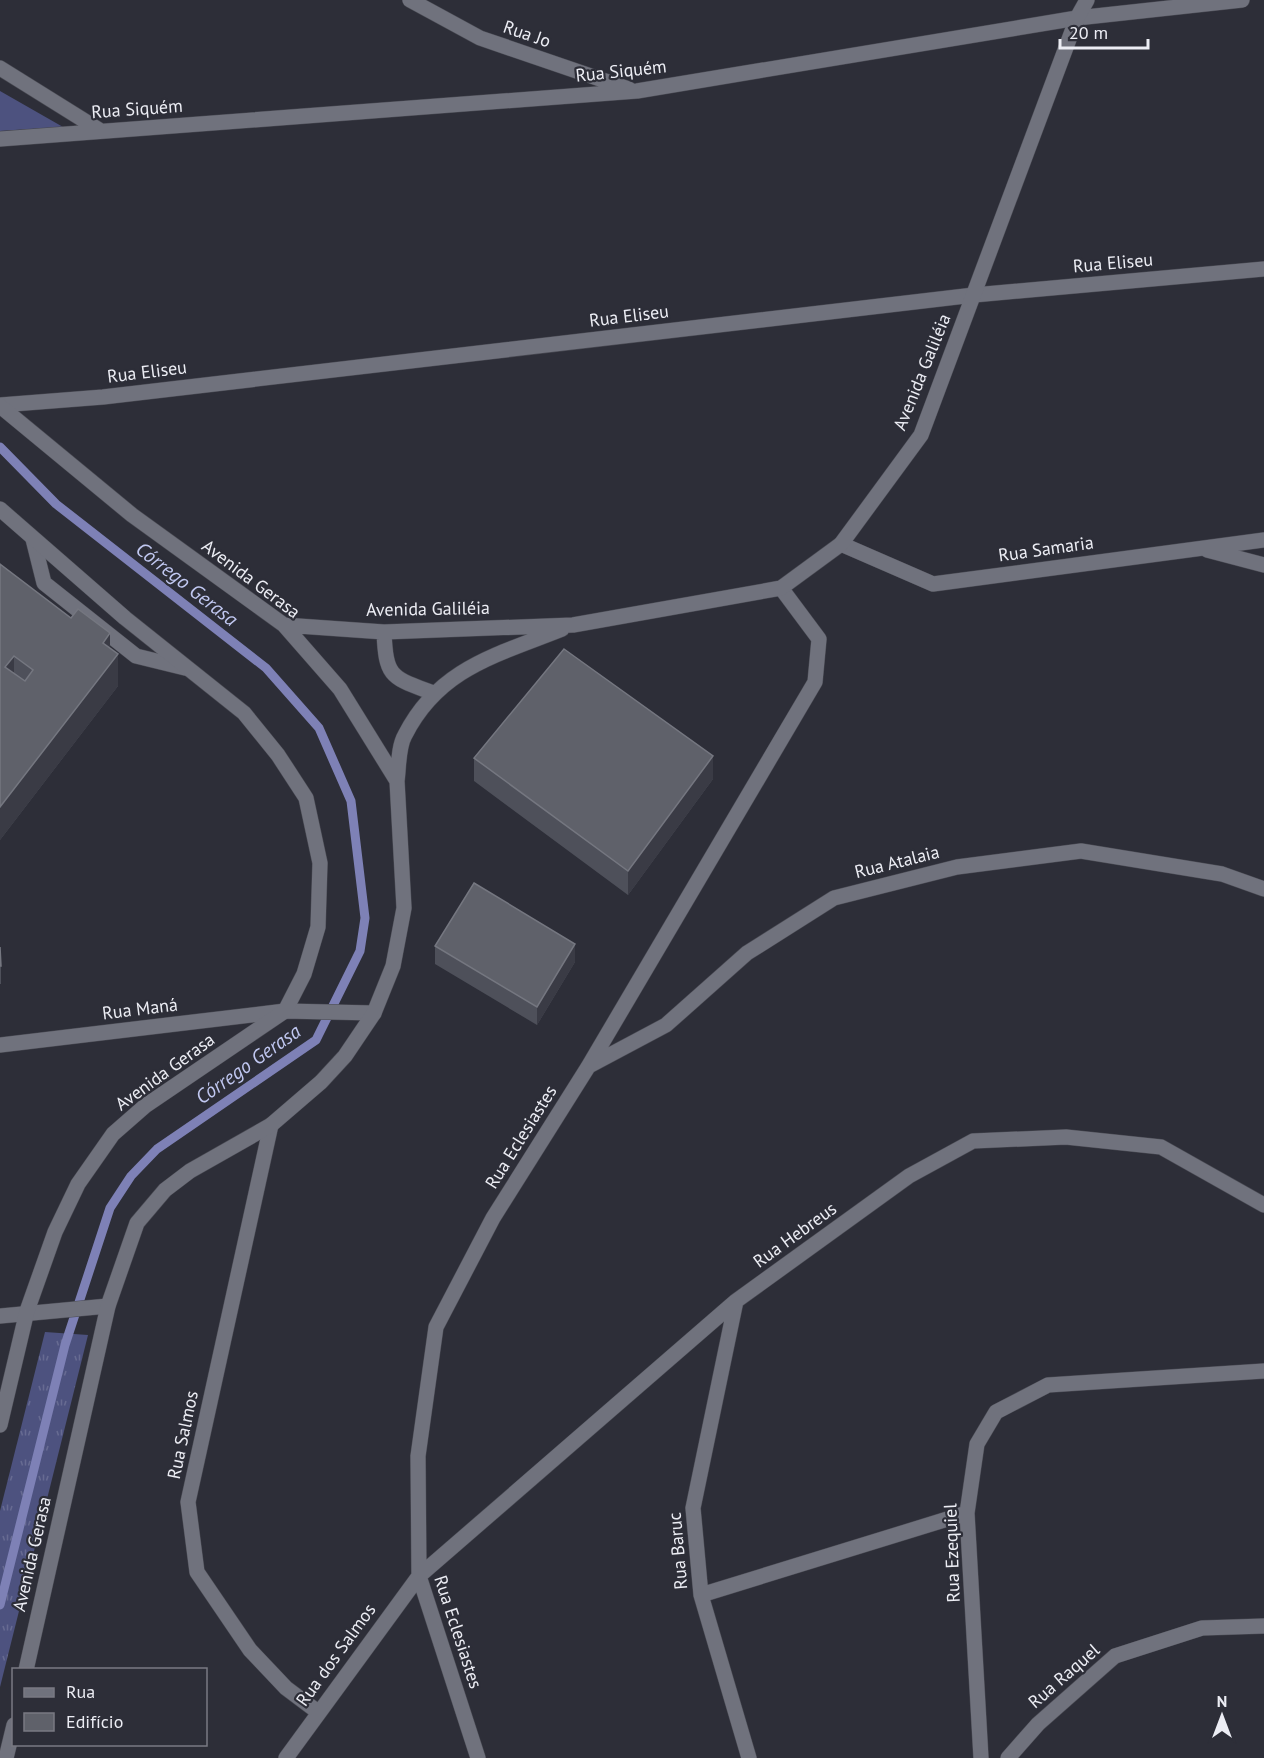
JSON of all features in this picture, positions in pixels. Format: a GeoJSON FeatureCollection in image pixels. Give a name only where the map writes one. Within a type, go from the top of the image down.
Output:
{"type":"FeatureCollection","features":[{"type":"Feature","properties":{"kind":"street","name":"Rua Jo"},"geometry":{"type":"LineString","coordinates":[[410,0],[480,39],[637,91]]}},
{"type":"Feature","properties":{"kind":"street","name":"Avenida Galiléia"},"geometry":{"type":"LineString","coordinates":[[284,624],[384,632],[573,625],[781,588],[841,544],[921,435],[1077,18],[1087,0]]}},
{"type":"Feature","properties":{"kind":"street","name":"Rua Siquém"},"geometry":{"type":"LineString","coordinates":[[0,139],[637,91],[1077,18],[1242,0]]}},
{"type":"Feature","properties":{"kind":"street"},"geometry":{"type":"LineString","coordinates":[[0,68],[101,131]]}},
{"type":"Feature","properties":{"kind":"street","name":"Rua Eliseu"},"geometry":{"type":"LineString","coordinates":[[0,406],[103,397],[974,295],[1264,269]]}},
{"type":"Feature","properties":{"kind":"street","name":"Avenida Gerasa"},"geometry":{"type":"LineString","coordinates":[[0,406],[132,515],[284,624],[340,689],[396,781],[404,908],[393,966],[374,1013],[345,1056],[321,1082],[271,1125],[190,1171],[165,1190],[137,1223],[101,1307],[26,1668]]}},
{"type":"Feature","properties":{"kind":"street","name":"Avenida Gerasa"},"geometry":{"type":"LineString","coordinates":[[0,509],[185,668],[244,713],[278,755],[306,798],[320,863],[318,927],[304,974],[285,1011],[145,1106],[113,1134],[78,1184],[55,1232],[27,1311],[0,1425]]}},
{"type":"Feature","properties":{"kind":"street"},"geometry":{"type":"LineString","coordinates":[[33,539],[44,583],[136,656],[185,668]]}},
{"type":"Feature","properties":{"kind":"street","name":"Rua Samaria"},"geometry":{"type":"LineString","coordinates":[[841,544],[933,584],[1264,540]]}},
{"type":"Feature","properties":{"kind":"street"},"geometry":{"type":"LineString","coordinates":[[1198,548],[1264,564]]}},
{"type":"Feature","properties":{"kind":"street","name":"Rua Eclesiastes"},"geometry":{"type":"LineString","coordinates":[[477,1758],[419,1576],[418,1456],[436,1327],[494,1218],[588,1067],[816,682],[819,639],[781,588]]}},
{"type":"Feature","properties":{"kind":"street","name":"Avenida Galiléia"},"geometry":{"type":"LineString","coordinates":[[396,781],[404,736],[433,693],[468,666],[573,625]]}},
{"type":"Feature","properties":{"kind":"street"},"geometry":{"type":"LineString","coordinates":[[384,632],[386,664],[398,680],[433,693]]}},
{"type":"Feature","properties":{"kind":"street","name":"Rua Atalaia"},"geometry":{"type":"LineString","coordinates":[[588,1067],[666,1025],[747,953],[834,898],[957,867],[1081,851],[1222,874],[1264,889]]}},
{"type":"Feature","properties":{"kind":"street"},"geometry":{"type":"LineString","coordinates":[[285,1011],[374,1013]]}},
{"type":"Feature","properties":{"kind":"street","name":"Rua Maná"},"geometry":{"type":"LineString","coordinates":[[0,1045],[285,1011]]}},
{"type":"Feature","properties":{"kind":"street","name":"Rua Salmos"},"geometry":{"type":"LineString","coordinates":[[271,1125],[188,1502],[196,1572],[250,1650],[286,1688],[318,1712]]}},
{"type":"Feature","properties":{"kind":"street","name":"Rua Hebreus"},"geometry":{"type":"LineString","coordinates":[[419,1576],[736,1302],[909,1176],[973,1141],[1066,1137],[1161,1147],[1264,1205]]}},
{"type":"Feature","properties":{"kind":"street","name":"Rua Baruc"},"geometry":{"type":"LineString","coordinates":[[736,1302],[693,1508],[701,1596],[749,1758]]}},
{"type":"Feature","properties":{"kind":"street"},"geometry":{"type":"LineString","coordinates":[[0,1316],[27,1311],[101,1307]]}},
{"type":"Feature","properties":{"kind":"street","name":"Rua Ezequiel"},"geometry":{"type":"LineString","coordinates":[[981,1758],[967,1513],[977,1444],[996,1412],[1048,1385],[1264,1371]]}},
{"type":"Feature","properties":{"kind":"street"},"geometry":{"type":"LineString","coordinates":[[701,1596],[967,1513]]}},
{"type":"Feature","properties":{"kind":"street","name":"Rua dos Salmos"},"geometry":{"type":"LineString","coordinates":[[286,1758],[419,1576]]}},
{"type":"Feature","properties":{"kind":"street","name":"Rua Raquel"},"geometry":{"type":"LineString","coordinates":[[1008,1758],[1038,1724],[1115,1656],[1202,1628],[1264,1626]]}},
{"type":"Feature","properties":{"kind":"street"},"geometry":{"type":"LineString","coordinates":[[6,1758],[12,1733]]}},
{"type":"Feature","properties":{"kind":"green space"},"geometry":{"type":"Polygon","coordinates":[[[0,91],[63,127],[0,131],[0,91]]]}},
{"type":"Feature","properties":{"kind":"green space"},"geometry":{"type":"Polygon","coordinates":[[[45,1332],[88,1335],[0,1687],[0,1511],[45,1332]]]}},
{"type":"Feature","properties":{"kind":"building"},"geometry":{"type":"Polygon","coordinates":[[[0,564],[71,618],[78,609],[110,633],[103,643],[118,654],[0,807],[0,564]],[[14,656],[5,667],[25,681],[33,670],[14,656]]]}},
{"type":"Feature","properties":{"kind":"building"},"geometry":{"type":"Polygon","coordinates":[[[564,649],[713,756],[628,871],[474,758],[564,649]]]}},
{"type":"Feature","properties":{"kind":"building"},"geometry":{"type":"Polygon","coordinates":[[[474,883],[575,944],[537,1007],[435,946],[474,883]]]}},
{"type":"Feature","properties":{"kind":"waterway","name":"Córrego Gerasa"},"geometry":{"type":"LineString","coordinates":[[0,447],[56,504],[266,668],[319,728],[351,801],[365,918],[360,951],[316,1040],[157,1149],[131,1176],[110,1208],[65,1345],[0,1605]]}}]}
